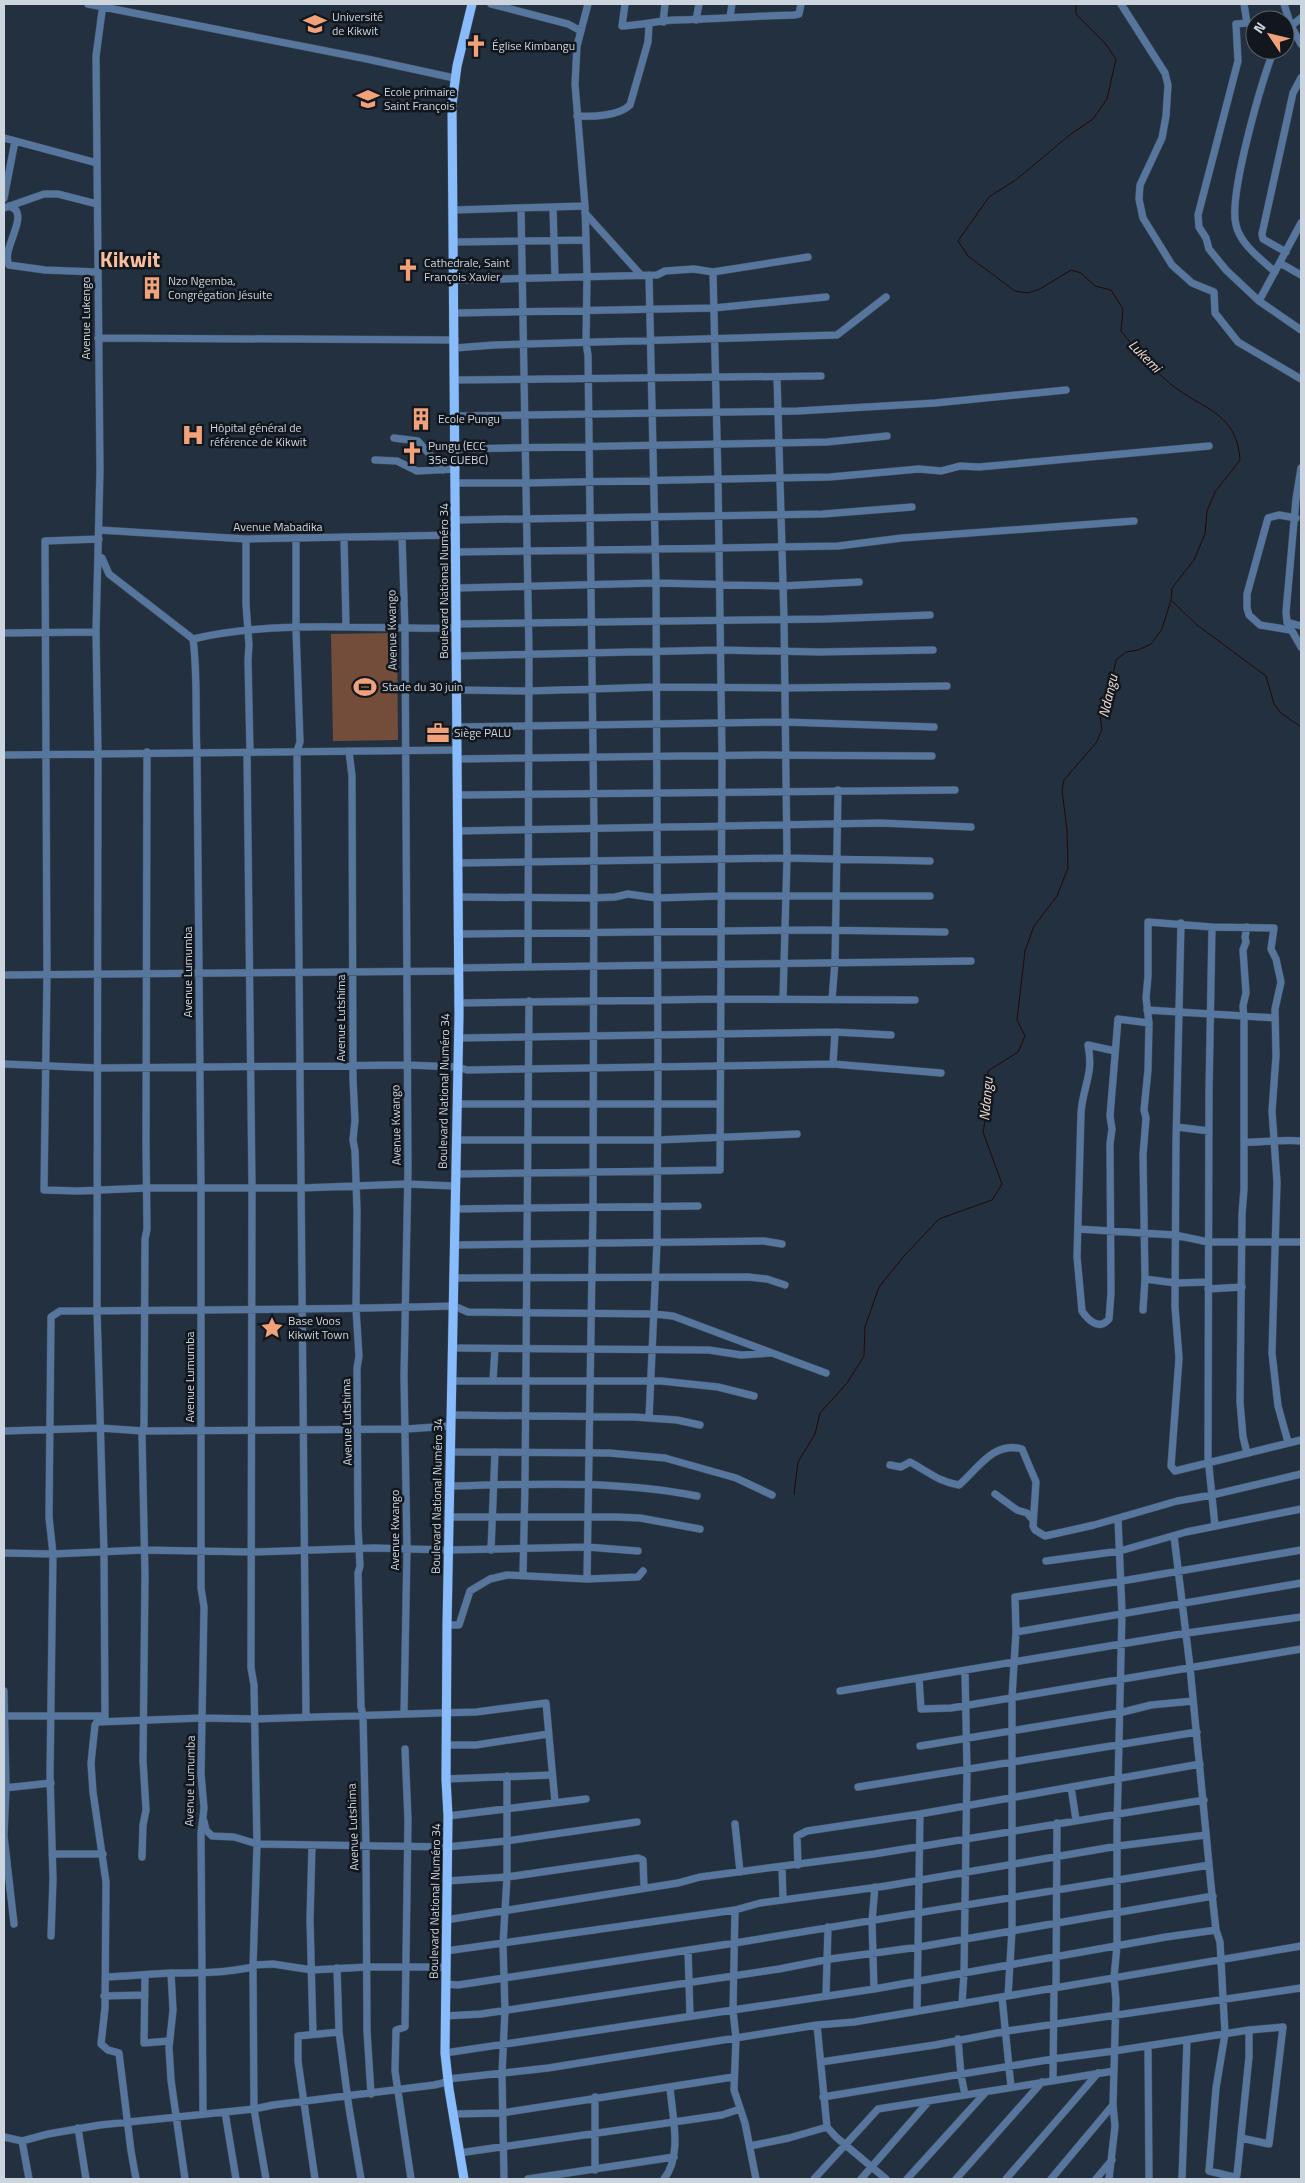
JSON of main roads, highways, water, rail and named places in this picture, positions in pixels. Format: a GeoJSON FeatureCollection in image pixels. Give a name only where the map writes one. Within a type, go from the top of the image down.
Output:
{"type":"FeatureCollection","features":[{"type":"Feature","properties":{"kind":"main road","name":"Boulevard National Numéro 34"},"geometry":{"type":"LineString","coordinates":[[464,2179],[448,2079],[445,2053],[445,2016],[448,1816],[446,1780],[448,1550],[458,1067],[457,552],[452,114],[454,78],[472,4]]}},
{"type":"Feature","properties":{"kind":"waterway","name":"Ndangu"},"geometry":{"type":"LineString","coordinates":[[794,1494],[798,1462],[815,1434],[820,1413],[847,1383],[864,1356],[865,1327],[879,1287],[904,1256],[939,1219],[992,1200],[1002,1184],[983,1132],[987,1110],[988,1071],[1018,1052],[1025,1036],[1017,1020],[1025,951],[1034,926],[1057,896],[1068,868],[1067,830],[1062,790],[1064,780],[1096,743],[1102,730],[1100,716],[1109,696],[1116,660],[1126,652],[1138,650],[1151,644],[1162,629],[1171,600],[1172,588],[1194,560],[1205,534],[1207,511],[1215,492],[1240,460],[1238,445],[1227,424],[1210,409],[1188,397],[1169,383],[1147,362],[1121,331],[1123,309],[1111,290],[1095,286],[1081,273],[1071,270],[1040,289],[1028,293],[1015,291],[968,256],[958,241],[989,197],[1017,179],[1071,134],[1093,119],[1107,99],[1116,59],[1105,43],[1076,14],[1076,4]]}},
{"type":"Feature","properties":{"kind":"waterway","name":"Lukemi"},"geometry":{"type":"LineString","coordinates":[[1172,601],[1197,625],[1266,676],[1274,704],[1281,713],[1301,727]]}},
{"type":"Feature","properties":{"kind":"place","name":"Université de Kikwit"},"geometry":{"type":"Point","coordinates":[315,24]}},
{"type":"Feature","properties":{"kind":"place","name":"Église Kimbangu"},"geometry":{"type":"Point","coordinates":[476,46]}},
{"type":"Feature","properties":{"kind":"place","name":"Ecole primaire Saint François"},"geometry":{"type":"Point","coordinates":[368,99]}},
{"type":"Feature","properties":{"kind":"place","name":"Cathedrale, Saint François Xavier"},"geometry":{"type":"Point","coordinates":[408,270]}},
{"type":"Feature","properties":{"kind":"place","name":"Nzo Ngemba, Congrégation Jésuite"},"geometry":{"type":"Point","coordinates":[152,288]}},
{"type":"Feature","properties":{"kind":"place","name":"Ecole Pungu"},"geometry":{"type":"Point","coordinates":[421,419]}},
{"type":"Feature","properties":{"kind":"place","name":"Hôpital général de référence de Kikwit"},"geometry":{"type":"Point","coordinates":[193,435]}},
{"type":"Feature","properties":{"kind":"place","name":"Pungu (ECC 35e CUEBC)"},"geometry":{"type":"Point","coordinates":[412,453]}},
{"type":"Feature","properties":{"kind":"place","name":"Stade du 30 juin"},"geometry":{"type":"Point","coordinates":[365,687]}},
{"type":"Feature","properties":{"kind":"place","name":"Siège PALU"},"geometry":{"type":"Point","coordinates":[438,733]}},
{"type":"Feature","properties":{"kind":"place","name":"Base Voos Kikwit Town"},"geometry":{"type":"Point","coordinates":[272,1328]}},
{"type":"Feature","properties":{"kind":"district","name":"Kikwit"},"geometry":{"type":"Point","coordinates":[130,259]}}]}
